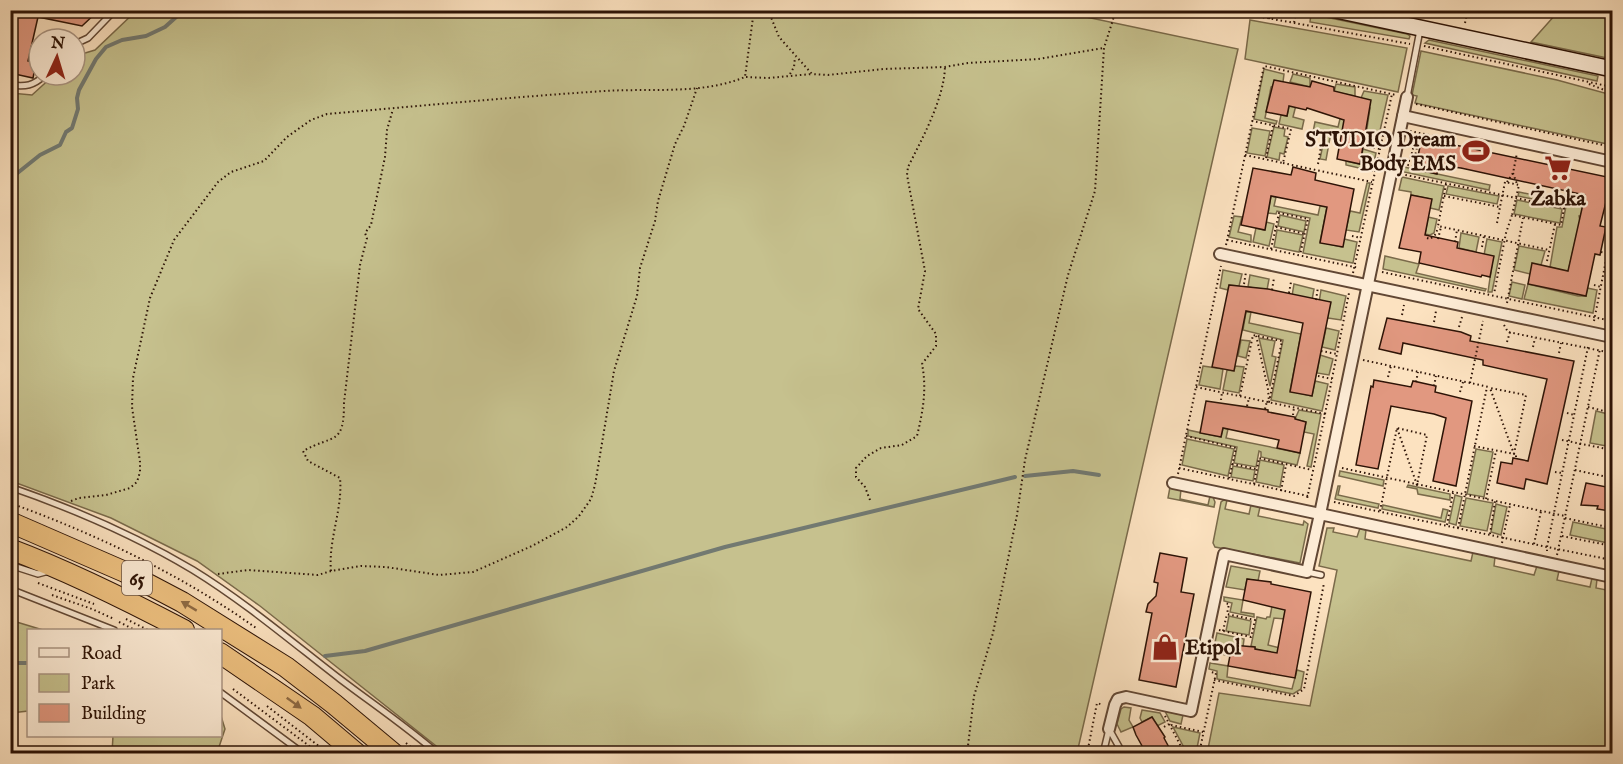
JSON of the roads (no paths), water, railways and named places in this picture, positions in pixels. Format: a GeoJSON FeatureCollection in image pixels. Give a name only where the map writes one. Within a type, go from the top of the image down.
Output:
{"type":"FeatureCollection","features":[{"type":"Feature","properties":{"kind":"highway","name":"65"},"geometry":{"type":"LineString","coordinates":[[10,522],[125,572],[192,607],[286,667],[394,753]]}},
{"type":"Feature","properties":{"kind":"highway","name":"65"},"geometry":{"type":"LineString","coordinates":[[10,549],[61,568],[125,598],[182,629]]}},
{"type":"Feature","properties":{"kind":"highway"},"geometry":{"type":"LineString","coordinates":[[222,654],[304,710],[357,753]]}},
{"type":"Feature","properties":{"kind":"street"},"geometry":{"type":"LineString","coordinates":[[1336,10],[1612,69]]}},
{"type":"Feature","properties":{"kind":"street"},"geometry":{"type":"LineString","coordinates":[[1109,729],[1118,699],[1126,697],[1191,711],[1224,554],[1307,572],[1403,116],[1410,100]]}},
{"type":"Feature","properties":{"kind":"street"},"geometry":{"type":"LineString","coordinates":[[1403,116],[1612,162]]}},
{"type":"Feature","properties":{"kind":"street"},"geometry":{"type":"LineString","coordinates":[[1222,255],[1350,288],[1367,286],[1608,336]]}},
{"type":"Feature","properties":{"kind":"street"},"geometry":{"type":"LineString","coordinates":[[1174,483],[1612,577]]}},
{"type":"Feature","properties":{"kind":"lane"},"geometry":{"type":"LineString","coordinates":[[87,39],[115,10]]}},
{"type":"Feature","properties":{"kind":"lane"},"geometry":{"type":"LineString","coordinates":[[1410,100],[1420,29]]}},
{"type":"Feature","properties":{"kind":"lane"},"geometry":{"type":"LineString","coordinates":[[10,85],[27,87]]}},
{"type":"Feature","properties":{"kind":"lane"},"geometry":{"type":"LineString","coordinates":[[10,487],[61,506],[149,545],[208,581],[438,753]]}},
{"type":"Feature","properties":{"kind":"lane"},"geometry":{"type":"LineString","coordinates":[[10,565],[38,574],[61,568]]}},
{"type":"Feature","properties":{"kind":"lane"},"geometry":{"type":"LineString","coordinates":[[1307,572],[1321,575]]}},
{"type":"Feature","properties":{"kind":"lane"},"geometry":{"type":"LineString","coordinates":[[10,590],[111,629]]}},
{"type":"Feature","properties":{"kind":"lane"},"geometry":{"type":"LineString","coordinates":[[222,693],[304,753]]}},
{"type":"Feature","properties":{"kind":"lane"},"geometry":{"type":"LineString","coordinates":[[1103,753],[1109,729]]}},
{"type":"Feature","properties":{"kind":"lane"},"geometry":{"type":"LineString","coordinates":[[1109,729],[1123,753]]}},
{"type":"Feature","properties":{"kind":"waterway"},"geometry":{"type":"LineString","coordinates":[[10,179],[40,155],[60,145],[66,132],[72,128],[78,109],[79,90],[96,59],[106,47],[122,40],[146,36],[165,27],[184,10]]}},
{"type":"Feature","properties":{"kind":"waterway"},"geometry":{"type":"LineString","coordinates":[[1025,476],[1073,471],[1099,475]]}},
{"type":"Feature","properties":{"kind":"waterway"},"geometry":{"type":"LineString","coordinates":[[325,656],[365,651],[725,547],[1015,477]]}},
{"type":"Feature","properties":{"kind":"waterway"},"geometry":{"type":"LineString","coordinates":[[10,663],[27,663]]}},
{"type":"Feature","properties":{"kind":"place","name":"STUDIO Dream Body EMS"},"geometry":{"type":"Point","coordinates":[1476,151]}},
{"type":"Feature","properties":{"kind":"place","name":"Żabka"},"geometry":{"type":"Point","coordinates":[1558,168]}},
{"type":"Feature","properties":{"kind":"place","name":"Etipol"},"geometry":{"type":"Point","coordinates":[1165,647]}}]}
